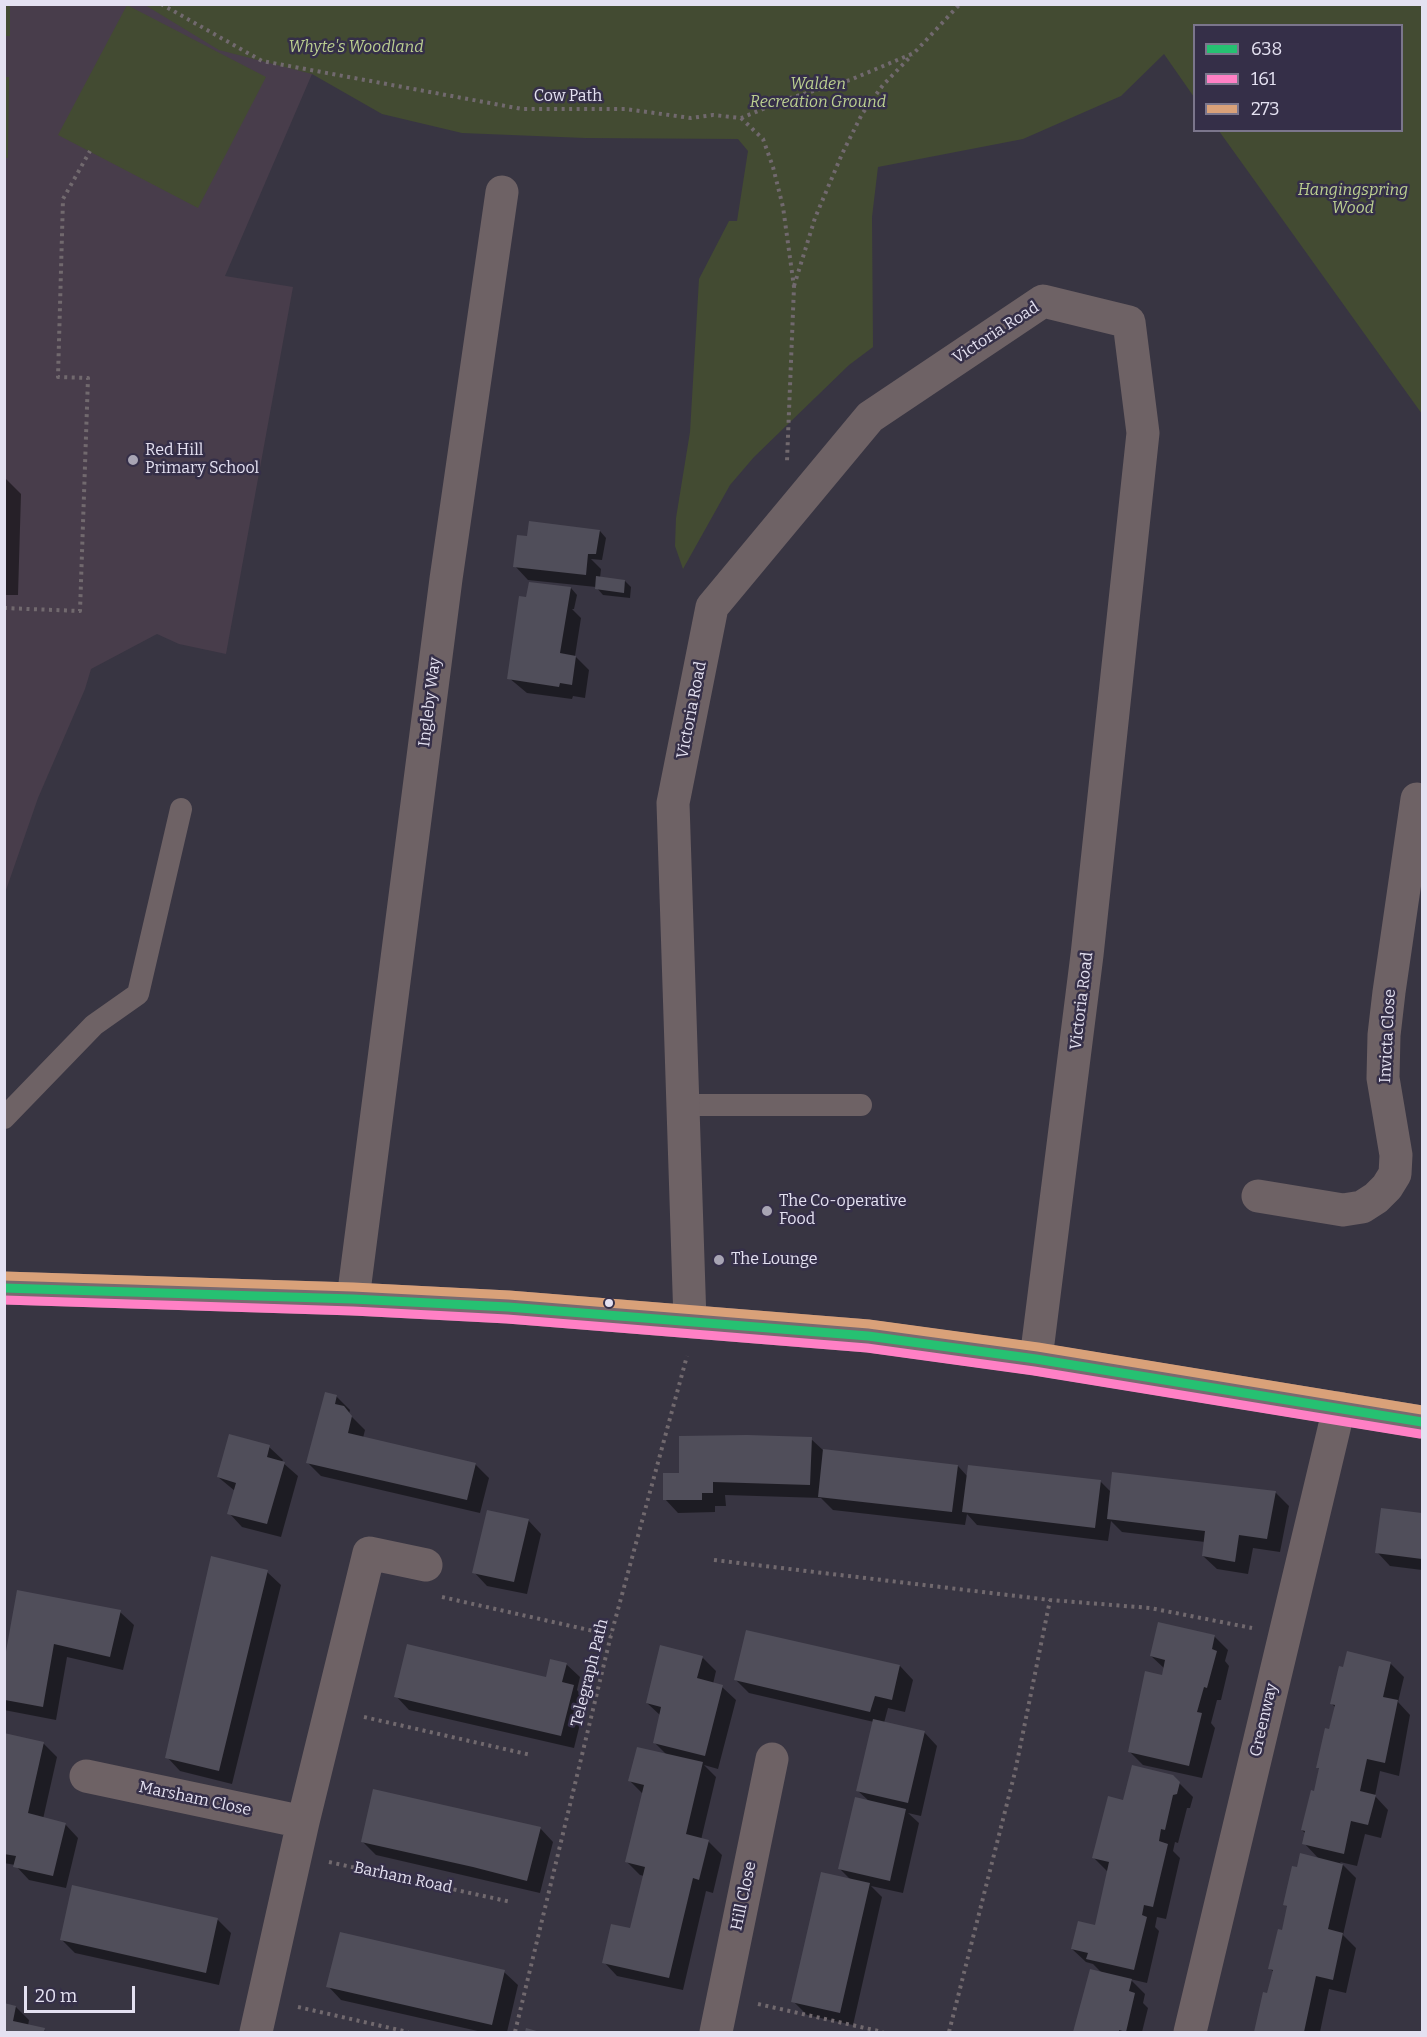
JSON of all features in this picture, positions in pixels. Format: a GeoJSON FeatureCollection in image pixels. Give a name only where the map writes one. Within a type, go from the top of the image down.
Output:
{"type":"FeatureCollection","features":[{"type":"Feature","properties":{"kind":"main road"},"geometry":{"type":"LineString","coordinates":[[4,1288],[353,1299],[508,1307],[868,1336],[1036,1359],[1422,1422]]}},
{"type":"Feature","properties":{"kind":"street","name":"Ingleby Way"},"geometry":{"type":"LineString","coordinates":[[353,1299],[446,579],[502,192]]}},
{"type":"Feature","properties":{"kind":"street","name":"Victoria Road"},"geometry":{"type":"LineString","coordinates":[[693,1322],[673,803],[712,608],[870,417],[1043,301],[1129,322],[1143,433],[1088,955],[1036,1359]]}},
{"type":"Feature","properties":{"kind":"street","name":"Invicta Close"},"geometry":{"type":"LineString","coordinates":[[1258,1196],[1343,1210],[1362,1207],[1387,1187],[1395,1173],[1396,1155],[1383,1078],[1384,1035],[1410,928],[1417,799]]}},
{"type":"Feature","properties":{"kind":"street","name":"Greenway"},"geometry":{"type":"LineString","coordinates":[[1190,2032],[1339,1408]]}},
{"type":"Feature","properties":{"kind":"street"},"geometry":{"type":"LineString","coordinates":[[256,2032],[303,1822],[369,1553],[426,1565]]}},
{"type":"Feature","properties":{"kind":"street","name":"Hill Close"},"geometry":{"type":"LineString","coordinates":[[716,2032],[772,1760]]}},
{"type":"Feature","properties":{"kind":"street","name":"Marsham Close"},"geometry":{"type":"LineString","coordinates":[[86,1776],[303,1822]]}},
{"type":"Feature","properties":{"kind":"lane"},"geometry":{"type":"LineString","coordinates":[[4,1119],[94,1025],[138,994],[181,809]]}},
{"type":"Feature","properties":{"kind":"lane"},"geometry":{"type":"LineString","coordinates":[[683,1105],[861,1105]]}},
{"type":"Feature","properties":{"kind":"path","name":"Cow Path"},"geometry":{"type":"LineString","coordinates":[[161,4],[262,61],[522,109],[625,109],[691,118],[713,115],[741,118],[790,98],[850,80],[914,53],[960,4]]}},
{"type":"Feature","properties":{"kind":"path"},"geometry":{"type":"LineString","coordinates":[[794,287],[815,218],[862,114],[883,85],[914,53]]}},
{"type":"Feature","properties":{"kind":"path"},"geometry":{"type":"LineString","coordinates":[[741,118],[763,139],[773,167],[783,207],[794,287],[787,462]]}},
{"type":"Feature","properties":{"kind":"path"},"geometry":{"type":"LineString","coordinates":[[4,608],[80,611],[88,378],[58,377],[63,200],[90,151]]}},
{"type":"Feature","properties":{"kind":"path","name":"Telegraph Path"},"geometry":{"type":"LineString","coordinates":[[515,2032],[611,1635],[693,1322]]}},
{"type":"Feature","properties":{"kind":"path"},"geometry":{"type":"LineString","coordinates":[[714,1560],[1050,1600],[1150,1608],[1285,1634]]}},
{"type":"Feature","properties":{"kind":"path"},"geometry":{"type":"LineString","coordinates":[[442,1596],[611,1635]]}},
{"type":"Feature","properties":{"kind":"path"},"geometry":{"type":"LineString","coordinates":[[949,2032],[1015,1772],[1050,1600]]}},
{"type":"Feature","properties":{"kind":"path"},"geometry":{"type":"LineString","coordinates":[[331,1709],[531,1755]]}},
{"type":"Feature","properties":{"kind":"path","name":"Barham Road"},"geometry":{"type":"LineString","coordinates":[[296,1854],[511,1902]]}},
{"type":"Feature","properties":{"kind":"path"},"geometry":{"type":"LineString","coordinates":[[723,1996],[883,2032]]}},
{"type":"Feature","properties":{"kind":"path"},"geometry":{"type":"LineString","coordinates":[[263,1999],[408,2032]]}},
{"type":"Feature","properties":{"kind":"shaded area","name":"Red Hill Primary School"},"geometry":{"type":"Polygon","coordinates":[[[5,5],[186,5],[312,74],[225,276],[293,287],[226,654],[179,644],[157,634],[91,669],[85,689],[38,798],[5,893],[5,5]]]}},
{"type":"Feature","properties":{"kind":"green space"},"geometry":{"type":"Polygon","coordinates":[[[5,4],[10,5],[10,36],[5,36],[5,4]]]}},
{"type":"Feature","properties":{"kind":"green space"},"geometry":{"type":"Polygon","coordinates":[[[127,5],[266,77],[198,208],[58,135],[127,5]]]}},
{"type":"Feature","properties":{"kind":"green space"},"geometry":{"type":"Polygon","coordinates":[[[145,5],[1422,5],[1422,414],[1220,132],[1403,132],[1403,24],[1193,24],[1193,96],[1164,54],[1121,96],[1023,139],[878,167],[872,217],[873,347],[849,365],[754,457],[730,485],[683,569],[675,546],[676,518],[690,432],[699,279],[729,221],[737,221],[748,151],[738,139],[585,138],[462,133],[382,114],[312,74],[219,50],[145,5]]]}},
{"type":"Feature","properties":{"kind":"green space"},"geometry":{"type":"Polygon","coordinates":[[[5,77],[9,77],[8,158],[4,158],[5,77]]]}},
{"type":"Feature","properties":{"kind":"building"},"geometry":{"type":"Polygon","coordinates":[[[529,521],[600,530],[596,554],[588,554],[586,575],[513,567],[517,535],[527,536],[529,521]]]}},
{"type":"Feature","properties":{"kind":"building"},"geometry":{"type":"Polygon","coordinates":[[[596,576],[625,580],[624,593],[595,589],[596,576]]]}},
{"type":"Feature","properties":{"kind":"building"},"geometry":{"type":"Polygon","coordinates":[[[529,582],[571,587],[560,653],[576,656],[572,685],[560,683],[559,687],[507,679],[519,596],[526,597],[529,582]]]}},
{"type":"Feature","properties":{"kind":"building"},"geometry":{"type":"Polygon","coordinates":[[[325,1392],[337,1395],[335,1404],[344,1406],[352,1416],[348,1433],[476,1463],[467,1500],[306,1463],[325,1392]]]}},
{"type":"Feature","properties":{"kind":"building"},"geometry":{"type":"Polygon","coordinates":[[[229,1434],[270,1445],[267,1457],[285,1462],[267,1524],[227,1514],[236,1483],[217,1477],[229,1434]]]}},
{"type":"Feature","properties":{"kind":"building"},"geometry":{"type":"Polygon","coordinates":[[[679,1436],[812,1437],[810,1485],[713,1482],[713,1493],[702,1493],[702,1500],[663,1500],[663,1473],[679,1473],[679,1436]]]}},
{"type":"Feature","properties":{"kind":"building"},"geometry":{"type":"Polygon","coordinates":[[[823,1449],[958,1465],[952,1512],[818,1497],[823,1449]]]}},
{"type":"Feature","properties":{"kind":"building"},"geometry":{"type":"Polygon","coordinates":[[[968,1465],[1101,1480],[1095,1528],[962,1512],[968,1465]]]}},
{"type":"Feature","properties":{"kind":"building"},"geometry":{"type":"Polygon","coordinates":[[[1112,1472],[1276,1491],[1267,1539],[1239,1535],[1235,1562],[1202,1556],[1205,1531],[1107,1519],[1112,1472]]]}},
{"type":"Feature","properties":{"kind":"building"},"geometry":{"type":"Polygon","coordinates":[[[1381,1508],[1422,1513],[1422,1559],[1375,1553],[1381,1508]]]}},
{"type":"Feature","properties":{"kind":"building"},"geometry":{"type":"Polygon","coordinates":[[[487,1510],[529,1519],[514,1582],[472,1573],[487,1510]]]}},
{"type":"Feature","properties":{"kind":"building"},"geometry":{"type":"Polygon","coordinates":[[[211,1556],[268,1570],[219,1771],[165,1758],[211,1556]]]}},
{"type":"Feature","properties":{"kind":"building"},"geometry":{"type":"Polygon","coordinates":[[[17,1590],[121,1610],[110,1657],[54,1644],[43,1707],[5,1700],[5,1657],[17,1590]]]}},
{"type":"Feature","properties":{"kind":"building"},"geometry":{"type":"Polygon","coordinates":[[[1158,1622],[1215,1635],[1212,1649],[1217,1651],[1207,1688],[1204,1687],[1197,1712],[1202,1713],[1189,1766],[1128,1752],[1145,1671],[1162,1675],[1165,1660],[1150,1656],[1158,1622]]]}},
{"type":"Feature","properties":{"kind":"building"},"geometry":{"type":"Polygon","coordinates":[[[746,1630],[900,1665],[892,1700],[875,1696],[870,1712],[734,1680],[746,1630]]]}},
{"type":"Feature","properties":{"kind":"building"},"geometry":{"type":"Polygon","coordinates":[[[407,1644],[546,1677],[550,1659],[567,1663],[562,1682],[574,1685],[561,1736],[394,1697],[407,1644]]]}},
{"type":"Feature","properties":{"kind":"building"},"geometry":{"type":"Polygon","coordinates":[[[660,1645],[703,1656],[697,1678],[723,1685],[705,1756],[653,1743],[661,1707],[646,1703],[660,1645]]]}},
{"type":"Feature","properties":{"kind":"building"},"geometry":{"type":"Polygon","coordinates":[[[1347,1651],[1391,1662],[1383,1697],[1398,1700],[1385,1763],[1367,1759],[1360,1791],[1376,1795],[1368,1825],[1351,1821],[1344,1854],[1302,1844],[1305,1831],[1301,1830],[1311,1790],[1314,1791],[1319,1768],[1316,1768],[1325,1728],[1329,1729],[1335,1705],[1330,1704],[1339,1666],[1343,1667],[1347,1651]]]}},
{"type":"Feature","properties":{"kind":"building"},"geometry":{"type":"Polygon","coordinates":[[[873,1719],[925,1731],[908,1803],[856,1791],[873,1719]]]}},
{"type":"Feature","properties":{"kind":"building"},"geometry":{"type":"Polygon","coordinates":[[[4,1733],[44,1742],[28,1813],[66,1823],[53,1876],[13,1867],[16,1856],[4,1854],[4,1733]]]}},
{"type":"Feature","properties":{"kind":"building"},"geometry":{"type":"Polygon","coordinates":[[[637,1747],[703,1762],[686,1834],[709,1840],[699,1880],[693,1878],[669,1978],[602,1963],[611,1924],[630,1928],[645,1867],[625,1862],[644,1785],[628,1781],[637,1747]]]}},
{"type":"Feature","properties":{"kind":"building"},"geometry":{"type":"Polygon","coordinates":[[[1132,1765],[1173,1775],[1180,1782],[1177,1794],[1173,1795],[1165,1830],[1161,1829],[1159,1841],[1168,1844],[1153,1907],[1144,1905],[1142,1915],[1147,1917],[1134,1970],[1086,1959],[1088,1953],[1071,1949],[1078,1921],[1095,1925],[1109,1862],[1092,1858],[1108,1796],[1123,1800],[1132,1765]]]}},
{"type":"Feature","properties":{"kind":"building"},"geometry":{"type":"Polygon","coordinates":[[[373,1789],[541,1827],[527,1881],[361,1842],[373,1789]]]}},
{"type":"Feature","properties":{"kind":"building"},"geometry":{"type":"Polygon","coordinates":[[[855,1797],[906,1809],[890,1881],[838,1869],[855,1797]]]}},
{"type":"Feature","properties":{"kind":"building"},"geometry":{"type":"Polygon","coordinates":[[[1300,1853],[1343,1864],[1328,1929],[1343,1933],[1333,1980],[1316,1976],[1304,2032],[1254,2032],[1263,1992],[1267,1993],[1273,1970],[1268,1969],[1278,1929],[1282,1930],[1287,1906],[1283,1905],[1292,1866],[1297,1867],[1300,1853]]]}},
{"type":"Feature","properties":{"kind":"building"},"geometry":{"type":"Polygon","coordinates":[[[821,1872],[870,1883],[840,2013],[791,2002],[821,1872]]]}},
{"type":"Feature","properties":{"kind":"building"},"geometry":{"type":"Polygon","coordinates":[[[72,1885],[218,1918],[206,1973],[60,1940],[72,1885]]]}},
{"type":"Feature","properties":{"kind":"building"},"geometry":{"type":"Polygon","coordinates":[[[340,1932],[505,1970],[492,2025],[326,1987],[340,1932]]]}},
{"type":"Feature","properties":{"kind":"building"},"geometry":{"type":"Polygon","coordinates":[[[1090,1969],[1132,1979],[1129,1991],[1135,1993],[1126,2032],[1119,2030],[1119,2032],[1073,2032],[1090,1969]]]}},
{"type":"Feature","properties":{"kind":"building"},"geometry":{"type":"Polygon","coordinates":[[[4,2003],[16,2006],[13,2021],[45,2028],[44,2032],[4,2032],[4,2003]]]}},
{"type":"Feature","properties":{"kind":"building"},"geometry":{"type":"Polygon","coordinates":[[[526,2028],[540,2032],[525,2032],[526,2028]]]}},
{"type":"Feature","properties":{"kind":"transit line","name":"273"},"geometry":{"type":"LineString","coordinates":[[4,1276],[353,1287],[509,1295],[869,1324],[1038,1347],[1422,1410]]}},
{"type":"Feature","properties":{"kind":"transit line","name":"638"},"geometry":{"type":"LineString","coordinates":[[4,1288],[353,1299],[508,1307],[868,1336],[1036,1359],[1422,1422]]}},
{"type":"Feature","properties":{"kind":"transit line","name":"161"},"geometry":{"type":"LineString","coordinates":[[4,1300],[353,1311],[507,1319],[867,1348],[1034,1371],[1420,1434]]}},
{"type":"Feature","properties":{"kind":"place","name":"Red Hill Primary School"},"geometry":{"type":"Point","coordinates":[133,460]}},
{"type":"Feature","properties":{"kind":"place","name":"The Co-operative Food"},"geometry":{"type":"Point","coordinates":[767,1211]}},
{"type":"Feature","properties":{"kind":"place","name":"The Lounge"},"geometry":{"type":"Point","coordinates":[719,1260]}},
{"type":"Feature","properties":{"kind":"park label","name":"Whyte's Woodland"},"geometry":{"type":"Point","coordinates":[356,48]}},
{"type":"Feature","properties":{"kind":"park label","name":"Walden Recreation Ground"},"geometry":{"type":"Point","coordinates":[818,94]}},
{"type":"Feature","properties":{"kind":"park label","name":"Hangingspring Wood"},"geometry":{"type":"Point","coordinates":[1353,200]}}]}
